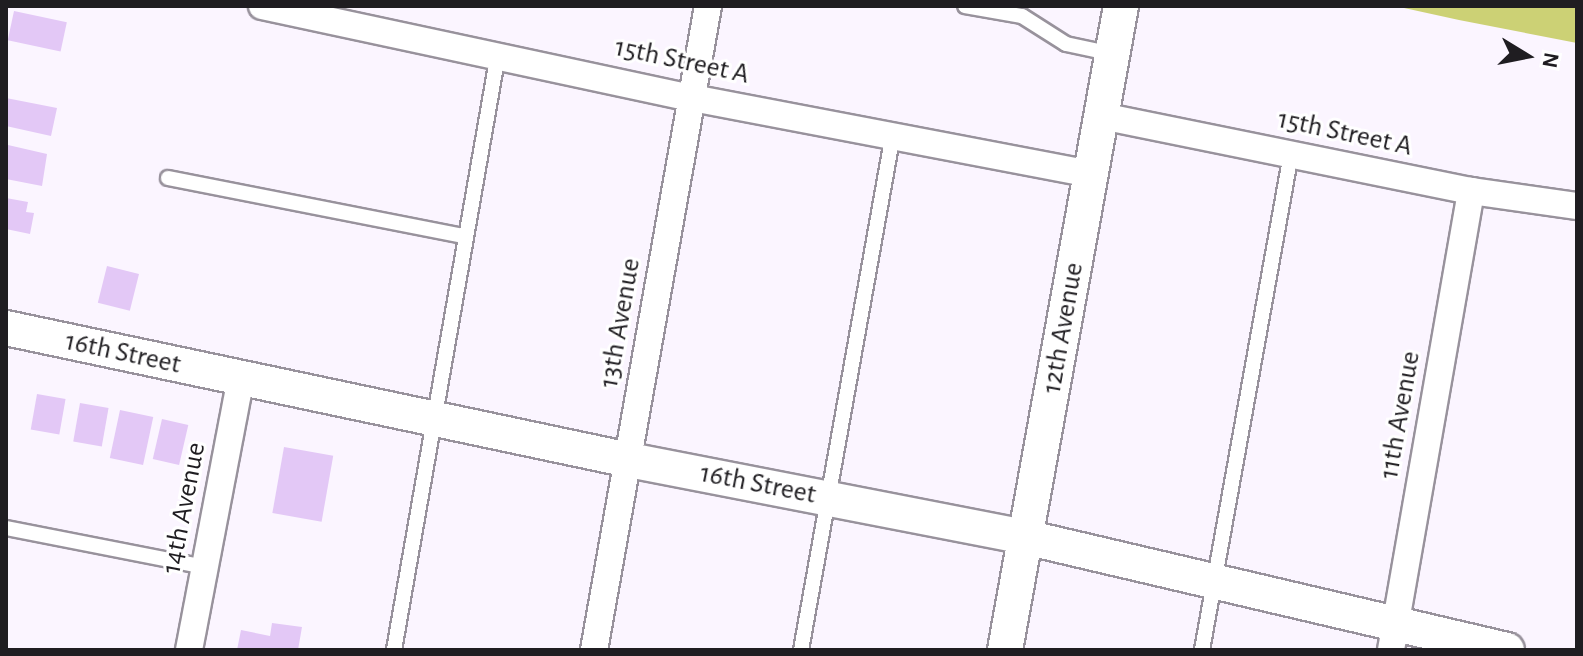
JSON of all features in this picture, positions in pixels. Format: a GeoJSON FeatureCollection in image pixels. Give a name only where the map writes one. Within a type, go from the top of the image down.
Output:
{"type":"FeatureCollection","features":[{"type":"Feature","properties":{"kind":"street","name":"15th Street A"},"geometry":{"type":"LineString","coordinates":[[262,6],[498,54],[692,98],[1090,174]]}},
{"type":"Feature","properties":{"kind":"street","name":"13th Avenue"},"geometry":{"type":"LineString","coordinates":[[594,650],[708,6]]}},
{"type":"Feature","properties":{"kind":"street","name":"12th Avenue"},"geometry":{"type":"LineString","coordinates":[[1005,650],[1120,12]]}},
{"type":"Feature","properties":{"kind":"street","name":"15th Street A"},"geometry":{"type":"LineString","coordinates":[[1102,116],[1471,191],[1577,206]]}},
{"type":"Feature","properties":{"kind":"street","name":"11th Avenue"},"geometry":{"type":"LineString","coordinates":[[1393,638],[1471,191]]}},
{"type":"Feature","properties":{"kind":"street","name":"16th Street"},"geometry":{"type":"LineString","coordinates":[[6,328],[629,460],[1025,537],[1213,582],[1393,638],[1507,650]]}},
{"type":"Feature","properties":{"kind":"street","name":"14th Avenue"},"geometry":{"type":"LineString","coordinates":[[189,650],[241,378]]}},
{"type":"Feature","properties":{"kind":"lane"},"geometry":{"type":"LineString","coordinates":[[965,6],[1022,16],[1066,44],[1113,54]]}},
{"type":"Feature","properties":{"kind":"lane"},"geometry":{"type":"LineString","coordinates":[[394,650],[463,236],[498,54]]}},
{"type":"Feature","properties":{"kind":"lane"},"geometry":{"type":"LineString","coordinates":[[801,650],[893,134]]}},
{"type":"Feature","properties":{"kind":"lane"},"geometry":{"type":"LineString","coordinates":[[1202,650],[1291,154]]}},
{"type":"Feature","properties":{"kind":"lane"},"geometry":{"type":"LineString","coordinates":[[168,178],[463,236]]}},
{"type":"Feature","properties":{"kind":"lane"},"geometry":{"type":"LineString","coordinates":[[6,528],[205,567]]}},
{"type":"Feature","properties":{"kind":"green space"},"geometry":{"type":"Polygon","coordinates":[[[1395,6],[1577,6],[1577,43],[1459,20],[1395,6]]]}},
{"type":"Feature","properties":{"kind":"building"},"geometry":{"type":"Polygon","coordinates":[[[14,11],[67,22],[61,52],[8,40],[14,11]]]}},
{"type":"Feature","properties":{"kind":"building"},"geometry":{"type":"Polygon","coordinates":[[[6,98],[57,108],[51,136],[6,126],[6,98]]]}},
{"type":"Feature","properties":{"kind":"building"},"geometry":{"type":"Polygon","coordinates":[[[8,145],[47,154],[42,186],[6,179],[8,145]]]}},
{"type":"Feature","properties":{"kind":"building"},"geometry":{"type":"Polygon","coordinates":[[[6,198],[28,202],[26,212],[34,213],[30,234],[6,229],[6,198]]]}},
{"type":"Feature","properties":{"kind":"building"},"geometry":{"type":"Polygon","coordinates":[[[107,266],[139,274],[130,311],[98,303],[107,266]]]}},
{"type":"Feature","properties":{"kind":"building"},"geometry":{"type":"Polygon","coordinates":[[[37,394],[66,399],[59,434],[31,429],[37,394]]]}},
{"type":"Feature","properties":{"kind":"building"},"geometry":{"type":"Polygon","coordinates":[[[80,403],[109,408],[102,446],[73,441],[80,403]]]}},
{"type":"Feature","properties":{"kind":"building"},"geometry":{"type":"Polygon","coordinates":[[[120,410],[153,417],[143,465],[110,458],[120,410]]]}},
{"type":"Feature","properties":{"kind":"building"},"geometry":{"type":"Polygon","coordinates":[[[162,419],[188,425],[179,465],[153,459],[162,419]]]}},
{"type":"Feature","properties":{"kind":"building"},"geometry":{"type":"Polygon","coordinates":[[[284,447],[333,456],[322,522],[272,513],[284,447]]]}},
{"type":"Feature","properties":{"kind":"building"},"geometry":{"type":"Polygon","coordinates":[[[272,623],[302,627],[298,650],[237,650],[241,630],[270,636],[272,623]]]}}]}
